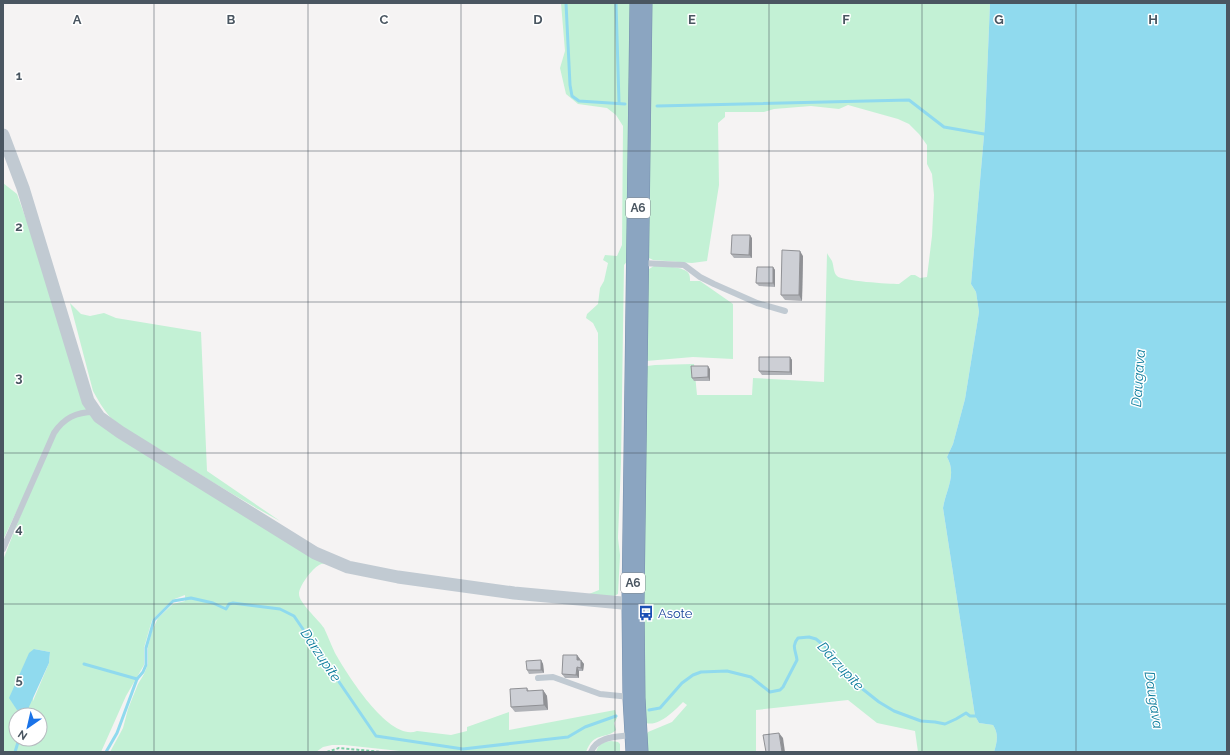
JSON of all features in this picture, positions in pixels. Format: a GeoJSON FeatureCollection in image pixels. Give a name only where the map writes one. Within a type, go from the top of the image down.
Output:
{"type":"FeatureCollection","features":[{"type":"Feature","properties":{"kind":"highway","name":"A6"},"geometry":{"type":"LineString","coordinates":[[636,743],[633,604],[641,3]]}},
{"type":"Feature","properties":{"kind":"street"},"geometry":{"type":"LineString","coordinates":[[3,135],[23,188],[88,401],[100,417],[120,432],[315,553],[348,566],[398,577],[506,592],[633,604]]}},
{"type":"Feature","properties":{"kind":"lane"},"geometry":{"type":"LineString","coordinates":[[638,262],[684,265],[714,284],[757,303],[784,310]]}},
{"type":"Feature","properties":{"kind":"lane"},"geometry":{"type":"LineString","coordinates":[[3,549],[54,433],[59,425],[73,415],[86,412],[96,412]]}},
{"type":"Feature","properties":{"kind":"lane"},"geometry":{"type":"LineString","coordinates":[[538,678],[553,676],[600,694],[634,698]]}},
{"type":"Feature","properties":{"kind":"lane"},"geometry":{"type":"LineString","coordinates":[[591,752],[594,746],[601,740],[636,743]]}},
{"type":"Feature","properties":{"kind":"path"},"geometry":{"type":"LineString","coordinates":[[327,752],[339,748],[382,752]]}},
{"type":"Feature","properties":{"kind":"green space"},"geometry":{"type":"Polygon","coordinates":[[[561,3],[633,3],[631,257],[624,265],[621,462],[618,538],[620,555],[618,594],[612,597],[589,594],[599,590],[598,333],[593,323],[586,318],[587,314],[598,304],[600,288],[604,281],[608,263],[603,260],[605,255],[617,256],[622,245],[623,126],[616,115],[607,108],[578,104],[566,94],[560,68],[565,51],[561,3]]]}},
{"type":"Feature","properties":{"kind":"green space"},"geometry":{"type":"Polygon","coordinates":[[[650,3],[990,3],[985,124],[971,284],[976,292],[979,312],[965,399],[953,444],[947,457],[950,464],[951,476],[943,508],[975,716],[979,723],[993,725],[995,728],[997,738],[994,752],[918,752],[915,731],[877,723],[848,700],[756,710],[756,752],[647,752],[646,736],[648,732],[672,722],[687,705],[683,702],[666,717],[656,723],[646,723],[644,719],[644,620],[647,620],[648,604],[644,604],[643,536],[645,372],[647,366],[694,364],[697,395],[752,395],[753,378],[824,382],[827,253],[832,261],[834,271],[840,278],[866,282],[899,284],[911,275],[915,275],[920,278],[927,277],[932,236],[934,195],[932,174],[927,164],[927,145],[909,124],[898,119],[848,105],[839,109],[811,106],[774,109],[764,112],[725,112],[725,117],[718,123],[719,185],[707,261],[692,263],[653,260],[649,258],[647,254],[650,3]]]}},
{"type":"Feature","properties":{"kind":"green space"},"geometry":{"type":"Polygon","coordinates":[[[3,183],[17,194],[36,247],[85,404],[328,564],[320,564],[303,582],[299,594],[300,598],[324,628],[335,653],[349,676],[382,717],[394,726],[406,732],[417,731],[451,735],[467,731],[467,727],[509,712],[509,730],[615,710],[617,718],[614,723],[616,730],[608,735],[596,738],[589,745],[586,752],[409,752],[332,745],[323,747],[316,752],[110,752],[123,728],[128,709],[148,664],[148,647],[152,631],[158,618],[173,604],[185,601],[185,595],[172,600],[152,620],[144,648],[144,665],[126,696],[101,752],[3,752],[3,560],[25,504],[20,504],[3,540],[3,183]],[[34,649],[33,701],[49,663],[50,652],[34,649]]]}},
{"type":"Feature","properties":{"kind":"green space"},"geometry":{"type":"Polygon","coordinates":[[[654,266],[683,269],[689,274],[690,281],[700,281],[733,304],[733,359],[693,357],[646,361],[647,272],[654,266]]]}},
{"type":"Feature","properties":{"kind":"green space"},"geometry":{"type":"Polygon","coordinates":[[[70,303],[81,314],[90,316],[104,313],[116,318],[201,332],[207,471],[280,521],[124,428],[110,417],[93,391],[70,303]]]}},
{"type":"Feature","properties":{"kind":"green space"},"geometry":{"type":"Polygon","coordinates":[[[611,741],[618,742],[620,744],[620,752],[596,752],[601,744],[611,741]]]}},
{"type":"Feature","properties":{"kind":"water","name":"Daugava"},"geometry":{"type":"Polygon","coordinates":[[[990,3],[1227,3],[1227,752],[994,752],[997,738],[995,728],[993,725],[979,723],[975,716],[943,508],[951,476],[950,464],[947,457],[953,444],[965,399],[979,312],[976,292],[971,284],[985,124],[990,3]]]}},
{"type":"Feature","properties":{"kind":"water"},"geometry":{"type":"Polygon","coordinates":[[[34,649],[50,652],[49,663],[29,707],[15,707],[9,698],[29,653],[34,649]]]}},
{"type":"Feature","properties":{"kind":"building"},"geometry":{"type":"Polygon","coordinates":[[[732,235],[750,235],[749,255],[731,254],[732,235]]]}},
{"type":"Feature","properties":{"kind":"building"},"geometry":{"type":"Polygon","coordinates":[[[782,250],[800,251],[799,295],[781,295],[782,250]]]}},
{"type":"Feature","properties":{"kind":"building"},"geometry":{"type":"Polygon","coordinates":[[[757,267],[773,267],[773,283],[756,283],[757,267]]]}},
{"type":"Feature","properties":{"kind":"building"},"geometry":{"type":"Polygon","coordinates":[[[759,357],[790,357],[790,372],[759,371],[759,357]]]}},
{"type":"Feature","properties":{"kind":"building"},"geometry":{"type":"Polygon","coordinates":[[[691,366],[708,366],[708,377],[692,378],[691,366]]]}},
{"type":"Feature","properties":{"kind":"building"},"geometry":{"type":"Polygon","coordinates":[[[563,655],[577,655],[577,660],[581,660],[581,668],[577,667],[576,675],[562,674],[563,655]]]}},
{"type":"Feature","properties":{"kind":"building"},"geometry":{"type":"Polygon","coordinates":[[[541,660],[541,670],[527,670],[526,661],[541,660]]]}},
{"type":"Feature","properties":{"kind":"building"},"geometry":{"type":"Polygon","coordinates":[[[527,688],[527,691],[543,690],[544,705],[511,707],[510,689],[527,688]]]}},
{"type":"Feature","properties":{"kind":"building"},"geometry":{"type":"Polygon","coordinates":[[[779,733],[782,752],[766,752],[763,735],[779,733]]]}},
{"type":"Feature","properties":{"kind":"waterway"},"geometry":{"type":"LineString","coordinates":[[566,3],[570,85],[572,96],[579,101],[625,104]]}},
{"type":"Feature","properties":{"kind":"waterway"},"geometry":{"type":"LineString","coordinates":[[616,3],[619,103]]}},
{"type":"Feature","properties":{"kind":"waterway"},"geometry":{"type":"LineString","coordinates":[[657,106],[909,100],[944,127],[984,134]]}},
{"type":"Feature","properties":{"kind":"waterway","name":"Dārzupīte"},"geometry":{"type":"LineString","coordinates":[[106,752],[117,733],[137,679],[143,672],[146,665],[146,648],[154,620],[173,601],[191,598],[213,603],[226,609],[229,604],[233,603],[280,609],[294,616],[376,736],[463,749],[568,737],[585,727],[616,716]]}},
{"type":"Feature","properties":{"kind":"waterway","name":"Dārzupīte"},"geometry":{"type":"LineString","coordinates":[[649,710],[660,708],[682,683],[693,675],[701,672],[727,671],[751,677],[770,692],[780,690],[797,660],[794,649],[796,641],[798,638],[809,637],[816,639],[827,648],[850,679],[879,702],[894,711],[921,721],[945,724],[966,713],[970,716],[979,716]]}},
{"type":"Feature","properties":{"kind":"waterway"},"geometry":{"type":"LineString","coordinates":[[84,664],[137,679]]}},
{"type":"Feature","properties":{"kind":"waterway"},"geometry":{"type":"LineString","coordinates":[[15,752],[17,747]]}},
{"type":"Feature","properties":{"kind":"place","name":"Asote"},"geometry":{"type":"Point","coordinates":[646,613]}}]}
